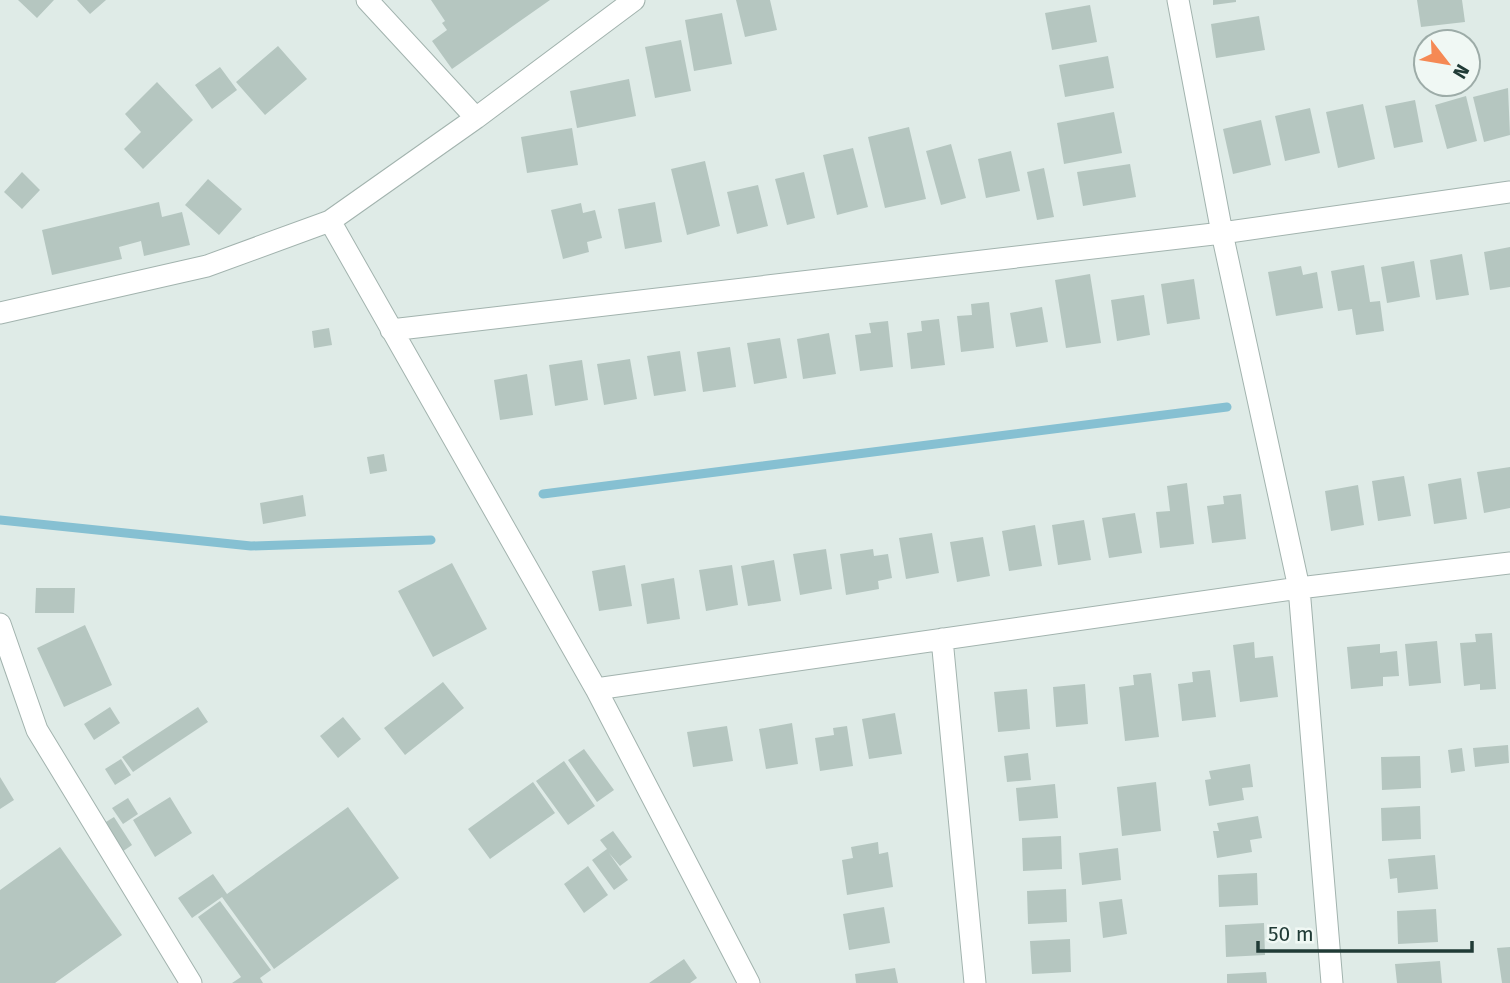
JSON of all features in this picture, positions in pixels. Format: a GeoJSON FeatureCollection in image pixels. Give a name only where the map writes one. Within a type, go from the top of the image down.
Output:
{"type":"FeatureCollection","features":[{"type":"Feature","properties":{"kind":"street"},"geometry":{"type":"LineString","coordinates":[[367,0],[475,118]]}},
{"type":"Feature","properties":{"kind":"street"},"geometry":{"type":"LineString","coordinates":[[0,313],[207,266],[330,221],[634,0]]}},
{"type":"Feature","properties":{"kind":"street"},"geometry":{"type":"LineString","coordinates":[[1178,0],[1222,233],[1299,587],[1332,983]]}},
{"type":"Feature","properties":{"kind":"street"},"geometry":{"type":"LineString","coordinates":[[391,330],[1222,233],[1510,192]]}},
{"type":"Feature","properties":{"kind":"street"},"geometry":{"type":"LineString","coordinates":[[330,221],[596,689],[749,983]]}},
{"type":"Feature","properties":{"kind":"street"},"geometry":{"type":"LineString","coordinates":[[596,689],[1299,587],[1510,563]]}},
{"type":"Feature","properties":{"kind":"street"},"geometry":{"type":"LineString","coordinates":[[0,624],[4,650],[37,730],[191,983]]}},
{"type":"Feature","properties":{"kind":"street"},"geometry":{"type":"LineString","coordinates":[[942,639],[975,983]]}},
{"type":"Feature","properties":{"kind":"building"},"geometry":{"type":"Polygon","coordinates":[[[18,0],[54,0],[37,18],[18,0]]]}},
{"type":"Feature","properties":{"kind":"building"},"geometry":{"type":"Polygon","coordinates":[[[77,0],[106,0],[90,14],[77,0]]]}},
{"type":"Feature","properties":{"kind":"building"},"geometry":{"type":"Polygon","coordinates":[[[431,0],[550,0],[452,69],[432,41],[447,30],[442,23],[445,21],[431,0]]]}},
{"type":"Feature","properties":{"kind":"building"},"geometry":{"type":"Polygon","coordinates":[[[736,0],[770,0],[777,30],[745,37],[736,0]]]}},
{"type":"Feature","properties":{"kind":"building"},"geometry":{"type":"Polygon","coordinates":[[[1213,0],[1236,0],[1236,2],[1213,5],[1213,0]]]}},
{"type":"Feature","properties":{"kind":"building"},"geometry":{"type":"Polygon","coordinates":[[[1417,0],[1462,0],[1465,22],[1421,27],[1417,0]]]}},
{"type":"Feature","properties":{"kind":"building"},"geometry":{"type":"Polygon","coordinates":[[[1090,5],[1097,42],[1052,50],[1045,13],[1090,5]]]}},
{"type":"Feature","properties":{"kind":"building"},"geometry":{"type":"Polygon","coordinates":[[[722,13],[732,64],[694,71],[685,20],[722,13]]]}},
{"type":"Feature","properties":{"kind":"building"},"geometry":{"type":"Polygon","coordinates":[[[1259,16],[1265,50],[1216,58],[1211,24],[1259,16]]]}},
{"type":"Feature","properties":{"kind":"building"},"geometry":{"type":"Polygon","coordinates":[[[681,40],[691,91],[655,98],[645,47],[681,40]]]}},
{"type":"Feature","properties":{"kind":"building"},"geometry":{"type":"Polygon","coordinates":[[[278,46],[307,79],[265,115],[236,82],[278,46]]]}},
{"type":"Feature","properties":{"kind":"building"},"geometry":{"type":"Polygon","coordinates":[[[1108,56],[1114,88],[1065,97],[1059,65],[1108,56]]]}},
{"type":"Feature","properties":{"kind":"building"},"geometry":{"type":"Polygon","coordinates":[[[220,67],[237,90],[212,109],[195,85],[220,67]]]}},
{"type":"Feature","properties":{"kind":"building"},"geometry":{"type":"Polygon","coordinates":[[[629,79],[636,116],[577,128],[570,91],[629,79]]]}},
{"type":"Feature","properties":{"kind":"building"},"geometry":{"type":"Polygon","coordinates":[[[157,82],[193,120],[143,169],[124,149],[141,132],[125,114],[157,82]]]}},
{"type":"Feature","properties":{"kind":"building"},"geometry":{"type":"Polygon","coordinates":[[[1508,88],[1510,135],[1484,142],[1473,98],[1482,98],[1482,95],[1508,88]]]}},
{"type":"Feature","properties":{"kind":"building"},"geometry":{"type":"Polygon","coordinates":[[[1466,98],[1477,141],[1447,149],[1435,105],[1466,98]]]}},
{"type":"Feature","properties":{"kind":"building"},"geometry":{"type":"Polygon","coordinates":[[[1415,100],[1423,142],[1394,148],[1385,106],[1415,100]]]}},
{"type":"Feature","properties":{"kind":"building"},"geometry":{"type":"Polygon","coordinates":[[[1363,104],[1375,159],[1338,168],[1326,112],[1363,104]]]}},
{"type":"Feature","properties":{"kind":"building"},"geometry":{"type":"Polygon","coordinates":[[[1310,108],[1320,153],[1285,161],[1275,116],[1310,108]]]}},
{"type":"Feature","properties":{"kind":"building"},"geometry":{"type":"Polygon","coordinates":[[[1114,112],[1122,153],[1064,164],[1057,123],[1114,112]]]}},
{"type":"Feature","properties":{"kind":"building"},"geometry":{"type":"Polygon","coordinates":[[[1261,120],[1271,165],[1233,174],[1223,129],[1261,120]]]}},
{"type":"Feature","properties":{"kind":"building"},"geometry":{"type":"Polygon","coordinates":[[[909,127],[926,199],[885,208],[868,137],[909,127]]]}},
{"type":"Feature","properties":{"kind":"building"},"geometry":{"type":"Polygon","coordinates":[[[572,128],[578,165],[527,173],[521,137],[572,128]]]}},
{"type":"Feature","properties":{"kind":"building"},"geometry":{"type":"Polygon","coordinates":[[[951,144],[966,198],[941,205],[926,151],[951,144]]]}},
{"type":"Feature","properties":{"kind":"building"},"geometry":{"type":"Polygon","coordinates":[[[853,148],[868,207],[837,215],[823,155],[853,148]]]}},
{"type":"Feature","properties":{"kind":"building"},"geometry":{"type":"Polygon","coordinates":[[[1011,151],[1020,191],[986,198],[978,159],[1011,151]]]}},
{"type":"Feature","properties":{"kind":"building"},"geometry":{"type":"Polygon","coordinates":[[[705,161],[720,226],[687,235],[671,169],[705,161]]]}},
{"type":"Feature","properties":{"kind":"building"},"geometry":{"type":"Polygon","coordinates":[[[1130,164],[1136,197],[1083,206],[1077,172],[1130,164]]]}},
{"type":"Feature","properties":{"kind":"building"},"geometry":{"type":"Polygon","coordinates":[[[1044,168],[1054,217],[1037,220],[1027,172],[1044,168]]]}},
{"type":"Feature","properties":{"kind":"building"},"geometry":{"type":"Polygon","coordinates":[[[22,172],[40,190],[22,209],[4,192],[22,172]]]}},
{"type":"Feature","properties":{"kind":"building"},"geometry":{"type":"Polygon","coordinates":[[[804,172],[815,218],[787,225],[775,179],[804,172]]]}},
{"type":"Feature","properties":{"kind":"building"},"geometry":{"type":"Polygon","coordinates":[[[208,179],[242,209],[219,235],[185,205],[208,179]]]}},
{"type":"Feature","properties":{"kind":"building"},"geometry":{"type":"Polygon","coordinates":[[[758,185],[768,226],[737,234],[727,192],[758,185]]]}},
{"type":"Feature","properties":{"kind":"building"},"geometry":{"type":"Polygon","coordinates":[[[159,202],[162,217],[182,212],[190,245],[144,256],[141,241],[119,247],[122,259],[52,275],[42,230],[159,202]]]}},
{"type":"Feature","properties":{"kind":"building"},"geometry":{"type":"Polygon","coordinates":[[[655,202],[662,242],[625,249],[618,209],[655,202]]]}},
{"type":"Feature","properties":{"kind":"building"},"geometry":{"type":"Polygon","coordinates":[[[581,203],[583,213],[595,210],[602,238],[587,242],[589,252],[563,259],[551,210],[581,203]]]}},
{"type":"Feature","properties":{"kind":"building"},"geometry":{"type":"Polygon","coordinates":[[[1510,247],[1510,287],[1490,290],[1484,252],[1510,247]]]}},
{"type":"Feature","properties":{"kind":"building"},"geometry":{"type":"Polygon","coordinates":[[[1462,254],[1469,295],[1436,300],[1430,260],[1462,254]]]}},
{"type":"Feature","properties":{"kind":"building"},"geometry":{"type":"Polygon","coordinates":[[[1414,261],[1420,297],[1387,303],[1381,267],[1414,261]]]}},
{"type":"Feature","properties":{"kind":"building"},"geometry":{"type":"Polygon","coordinates":[[[1364,265],[1370,302],[1380,301],[1384,331],[1356,335],[1352,309],[1338,311],[1331,271],[1364,265]]]}},
{"type":"Feature","properties":{"kind":"building"},"geometry":{"type":"Polygon","coordinates":[[[1301,266],[1303,275],[1317,272],[1323,308],[1276,316],[1268,272],[1301,266]]]}},
{"type":"Feature","properties":{"kind":"building"},"geometry":{"type":"Polygon","coordinates":[[[1090,274],[1101,343],[1066,348],[1055,280],[1090,274]]]}},
{"type":"Feature","properties":{"kind":"building"},"geometry":{"type":"Polygon","coordinates":[[[1194,279],[1200,319],[1167,324],[1161,284],[1194,279]]]}},
{"type":"Feature","properties":{"kind":"building"},"geometry":{"type":"Polygon","coordinates":[[[1144,295],[1150,335],[1117,341],[1111,300],[1144,295]]]}},
{"type":"Feature","properties":{"kind":"building"},"geometry":{"type":"Polygon","coordinates":[[[989,302],[994,348],[961,352],[957,316],[972,315],[971,304],[989,302]]]}},
{"type":"Feature","properties":{"kind":"building"},"geometry":{"type":"Polygon","coordinates":[[[1042,307],[1048,342],[1016,347],[1010,313],[1042,307]]]}},
{"type":"Feature","properties":{"kind":"building"},"geometry":{"type":"Polygon","coordinates":[[[939,319],[945,365],[911,369],[907,333],[922,331],[921,321],[939,319]]]}},
{"type":"Feature","properties":{"kind":"building"},"geometry":{"type":"Polygon","coordinates":[[[888,321],[893,367],[860,371],[855,335],[871,333],[869,323],[888,321]]]}},
{"type":"Feature","properties":{"kind":"building"},"geometry":{"type":"Polygon","coordinates":[[[329,328],[332,345],[314,348],[312,331],[329,328]]]}},
{"type":"Feature","properties":{"kind":"building"},"geometry":{"type":"Polygon","coordinates":[[[829,333],[836,374],[803,379],[797,339],[829,333]]]}},
{"type":"Feature","properties":{"kind":"building"},"geometry":{"type":"Polygon","coordinates":[[[780,338],[787,378],[754,384],[747,343],[780,338]]]}},
{"type":"Feature","properties":{"kind":"building"},"geometry":{"type":"Polygon","coordinates":[[[730,347],[736,387],[703,392],[697,352],[730,347]]]}},
{"type":"Feature","properties":{"kind":"building"},"geometry":{"type":"Polygon","coordinates":[[[680,351],[686,391],[654,396],[647,356],[680,351]]]}},
{"type":"Feature","properties":{"kind":"building"},"geometry":{"type":"Polygon","coordinates":[[[630,359],[637,399],[604,405],[597,364],[630,359]]]}},
{"type":"Feature","properties":{"kind":"building"},"geometry":{"type":"Polygon","coordinates":[[[582,360],[588,400],[555,406],[549,365],[582,360]]]}},
{"type":"Feature","properties":{"kind":"building"},"geometry":{"type":"Polygon","coordinates":[[[527,374],[533,415],[500,420],[494,380],[527,374]]]}},
{"type":"Feature","properties":{"kind":"building"},"geometry":{"type":"Polygon","coordinates":[[[384,454],[387,471],[370,474],[367,457],[384,454]]]}},
{"type":"Feature","properties":{"kind":"building"},"geometry":{"type":"Polygon","coordinates":[[[1510,467],[1510,508],[1484,513],[1477,472],[1510,467]]]}},
{"type":"Feature","properties":{"kind":"building"},"geometry":{"type":"Polygon","coordinates":[[[1404,476],[1411,516],[1378,521],[1372,481],[1404,476]]]}},
{"type":"Feature","properties":{"kind":"building"},"geometry":{"type":"Polygon","coordinates":[[[1461,478],[1467,519],[1434,524],[1428,484],[1461,478]]]}},
{"type":"Feature","properties":{"kind":"building"},"geometry":{"type":"Polygon","coordinates":[[[1187,483],[1194,544],[1160,548],[1156,512],[1170,511],[1167,486],[1187,483]]]}},
{"type":"Feature","properties":{"kind":"building"},"geometry":{"type":"Polygon","coordinates":[[[1358,485],[1364,525],[1331,531],[1325,491],[1358,485]]]}},
{"type":"Feature","properties":{"kind":"building"},"geometry":{"type":"Polygon","coordinates":[[[1241,494],[1246,539],[1212,543],[1207,506],[1224,504],[1223,496],[1241,494]]]}},
{"type":"Feature","properties":{"kind":"building"},"geometry":{"type":"Polygon","coordinates":[[[303,495],[306,516],[263,524],[260,503],[303,495]]]}},
{"type":"Feature","properties":{"kind":"building"},"geometry":{"type":"Polygon","coordinates":[[[1135,513],[1142,553],[1109,558],[1102,518],[1135,513]]]}},
{"type":"Feature","properties":{"kind":"building"},"geometry":{"type":"Polygon","coordinates":[[[1084,520],[1091,560],[1058,565],[1052,525],[1084,520]]]}},
{"type":"Feature","properties":{"kind":"building"},"geometry":{"type":"Polygon","coordinates":[[[1035,525],[1042,566],[1009,571],[1002,531],[1035,525]]]}},
{"type":"Feature","properties":{"kind":"building"},"geometry":{"type":"Polygon","coordinates":[[[932,533],[939,573],[906,579],[899,538],[932,533]]]}},
{"type":"Feature","properties":{"kind":"building"},"geometry":{"type":"Polygon","coordinates":[[[983,537],[990,576],[957,582],[950,542],[983,537]]]}},
{"type":"Feature","properties":{"kind":"building"},"geometry":{"type":"Polygon","coordinates":[[[826,549],[832,589],[800,595],[793,554],[826,549]]]}},
{"type":"Feature","properties":{"kind":"building"},"geometry":{"type":"Polygon","coordinates":[[[873,549],[874,556],[888,554],[892,578],[878,581],[879,589],[846,595],[840,554],[873,549]]]}},
{"type":"Feature","properties":{"kind":"building"},"geometry":{"type":"Polygon","coordinates":[[[774,560],[781,601],[748,606],[741,566],[774,560]]]}},
{"type":"Feature","properties":{"kind":"building"},"geometry":{"type":"Polygon","coordinates":[[[452,563],[487,629],[433,657],[398,591],[452,563]]]}},
{"type":"Feature","properties":{"kind":"building"},"geometry":{"type":"Polygon","coordinates":[[[625,565],[632,606],[599,611],[592,571],[625,565]]]}},
{"type":"Feature","properties":{"kind":"building"},"geometry":{"type":"Polygon","coordinates":[[[732,565],[738,605],[706,611],[699,570],[732,565]]]}},
{"type":"Feature","properties":{"kind":"building"},"geometry":{"type":"Polygon","coordinates":[[[674,578],[680,619],[647,624],[641,584],[674,578]]]}},
{"type":"Feature","properties":{"kind":"building"},"geometry":{"type":"Polygon","coordinates":[[[36,588],[75,588],[74,613],[35,613],[36,588]]]}},
{"type":"Feature","properties":{"kind":"building"},"geometry":{"type":"Polygon","coordinates":[[[85,625],[112,685],[64,707],[37,648],[85,625]]]}},
{"type":"Feature","properties":{"kind":"building"},"geometry":{"type":"Polygon","coordinates":[[[1492,633],[1496,689],[1480,690],[1480,684],[1464,686],[1460,643],[1476,642],[1475,634],[1492,633]]]}},
{"type":"Feature","properties":{"kind":"building"},"geometry":{"type":"Polygon","coordinates":[[[1437,641],[1441,683],[1409,686],[1405,644],[1437,641]]]}},
{"type":"Feature","properties":{"kind":"building"},"geometry":{"type":"Polygon","coordinates":[[[1254,642],[1255,658],[1273,656],[1278,697],[1240,702],[1233,645],[1254,642]]]}},
{"type":"Feature","properties":{"kind":"building"},"geometry":{"type":"Polygon","coordinates":[[[1380,644],[1380,653],[1397,651],[1399,676],[1383,677],[1383,686],[1351,689],[1347,647],[1380,644]]]}},
{"type":"Feature","properties":{"kind":"building"},"geometry":{"type":"Polygon","coordinates":[[[1210,670],[1216,717],[1182,721],[1178,684],[1193,682],[1192,672],[1210,670]]]}},
{"type":"Feature","properties":{"kind":"building"},"geometry":{"type":"Polygon","coordinates":[[[1151,673],[1159,737],[1125,741],[1119,687],[1134,685],[1133,675],[1151,673]]]}},
{"type":"Feature","properties":{"kind":"building"},"geometry":{"type":"Polygon","coordinates":[[[443,682],[464,708],[405,755],[384,728],[443,682]]]}},
{"type":"Feature","properties":{"kind":"building"},"geometry":{"type":"Polygon","coordinates":[[[1085,684],[1088,724],[1056,727],[1053,687],[1085,684]]]}},
{"type":"Feature","properties":{"kind":"building"},"geometry":{"type":"Polygon","coordinates":[[[1027,689],[1030,729],[998,732],[994,692],[1027,689]]]}},
{"type":"Feature","properties":{"kind":"building"},"geometry":{"type":"Polygon","coordinates":[[[110,707],[120,723],[94,740],[84,724],[110,707]]]}},
{"type":"Feature","properties":{"kind":"building"},"geometry":{"type":"Polygon","coordinates":[[[198,707],[208,722],[133,772],[122,757],[198,707]]]}},
{"type":"Feature","properties":{"kind":"building"},"geometry":{"type":"Polygon","coordinates":[[[895,713],[902,754],[869,759],[862,719],[895,713]]]}},
{"type":"Feature","properties":{"kind":"building"},"geometry":{"type":"Polygon","coordinates":[[[343,717],[361,739],[338,758],[320,736],[343,717]]]}},
{"type":"Feature","properties":{"kind":"building"},"geometry":{"type":"Polygon","coordinates":[[[792,723],[798,764],[766,769],[759,729],[792,723]]]}},
{"type":"Feature","properties":{"kind":"building"},"geometry":{"type":"Polygon","coordinates":[[[727,726],[733,761],[693,767],[687,732],[727,726]]]}},
{"type":"Feature","properties":{"kind":"building"},"geometry":{"type":"Polygon","coordinates":[[[847,726],[853,766],[820,771],[815,738],[834,735],[833,728],[847,726]]]}},
{"type":"Feature","properties":{"kind":"building"},"geometry":{"type":"Polygon","coordinates":[[[1508,745],[1509,763],[1475,767],[1473,748],[1508,745]]]}},
{"type":"Feature","properties":{"kind":"building"},"geometry":{"type":"Polygon","coordinates":[[[1462,748],[1465,771],[1451,773],[1448,750],[1462,748]]]}},
{"type":"Feature","properties":{"kind":"building"},"geometry":{"type":"Polygon","coordinates":[[[584,749],[614,790],[597,802],[568,760],[584,749]]]}},
{"type":"Feature","properties":{"kind":"building"},"geometry":{"type":"Polygon","coordinates":[[[1028,753],[1031,780],[1007,782],[1004,756],[1028,753]]]}},
{"type":"Feature","properties":{"kind":"building"},"geometry":{"type":"Polygon","coordinates":[[[1420,756],[1421,788],[1382,790],[1381,757],[1420,756]]]}},
{"type":"Feature","properties":{"kind":"building"},"geometry":{"type":"Polygon","coordinates":[[[121,759],[131,775],[115,785],[105,769],[121,759]]]}},
{"type":"Feature","properties":{"kind":"building"},"geometry":{"type":"Polygon","coordinates":[[[564,761],[595,806],[568,825],[536,781],[564,761]]]}},
{"type":"Feature","properties":{"kind":"building"},"geometry":{"type":"Polygon","coordinates":[[[1250,764],[1253,787],[1242,788],[1244,800],[1209,806],[1205,780],[1211,779],[1209,771],[1250,764]]]}},
{"type":"Feature","properties":{"kind":"building"},"geometry":{"type":"Polygon","coordinates":[[[0,777],[14,800],[0,809],[0,777]]]}},
{"type":"Feature","properties":{"kind":"building"},"geometry":{"type":"Polygon","coordinates":[[[533,782],[555,813],[490,859],[468,829],[533,782]]]}},
{"type":"Feature","properties":{"kind":"building"},"geometry":{"type":"Polygon","coordinates":[[[1156,782],[1161,831],[1122,836],[1117,787],[1156,782]]]}},
{"type":"Feature","properties":{"kind":"building"},"geometry":{"type":"Polygon","coordinates":[[[1055,784],[1058,818],[1019,821],[1016,788],[1055,784]]]}},
{"type":"Feature","properties":{"kind":"building"},"geometry":{"type":"Polygon","coordinates":[[[170,797],[192,833],[155,857],[133,820],[170,797]]]}},
{"type":"Feature","properties":{"kind":"building"},"geometry":{"type":"Polygon","coordinates":[[[128,798],[138,814],[123,824],[112,808],[128,798]]]}},
{"type":"Feature","properties":{"kind":"building"},"geometry":{"type":"Polygon","coordinates":[[[1420,806],[1421,839],[1382,841],[1381,808],[1420,806]]]}},
{"type":"Feature","properties":{"kind":"building"},"geometry":{"type":"Polygon","coordinates":[[[348,807],[399,878],[274,969],[222,897],[192,918],[178,898],[213,874],[227,894],[348,807]]]}},
{"type":"Feature","properties":{"kind":"building"},"geometry":{"type":"Polygon","coordinates":[[[1258,816],[1262,838],[1250,840],[1252,852],[1217,858],[1213,831],[1219,831],[1217,823],[1258,816]]]}},
{"type":"Feature","properties":{"kind":"building"},"geometry":{"type":"Polygon","coordinates":[[[114,817],[132,845],[119,854],[101,825],[114,817]]]}},
{"type":"Feature","properties":{"kind":"building"},"geometry":{"type":"Polygon","coordinates":[[[613,831],[632,857],[620,866],[609,853],[628,880],[614,890],[592,860],[607,849],[600,840],[613,831]]]}},
{"type":"Feature","properties":{"kind":"building"},"geometry":{"type":"Polygon","coordinates":[[[1061,836],[1062,869],[1023,871],[1022,838],[1061,836]]]}},
{"type":"Feature","properties":{"kind":"building"},"geometry":{"type":"Polygon","coordinates":[[[878,842],[879,854],[888,852],[893,887],[847,895],[842,860],[853,858],[851,847],[878,842]]]}},
{"type":"Feature","properties":{"kind":"building"},"geometry":{"type":"Polygon","coordinates":[[[60,847],[122,935],[55,983],[0,983],[0,890],[60,847]]]}},
{"type":"Feature","properties":{"kind":"building"},"geometry":{"type":"Polygon","coordinates":[[[1118,848],[1121,880],[1082,885],[1079,853],[1118,848]]]}},
{"type":"Feature","properties":{"kind":"building"},"geometry":{"type":"Polygon","coordinates":[[[1435,855],[1438,889],[1398,893],[1397,878],[1390,879],[1388,859],[1435,855]]]}},
{"type":"Feature","properties":{"kind":"building"},"geometry":{"type":"Polygon","coordinates":[[[588,866],[608,895],[584,913],[564,884],[588,866]]]}},
{"type":"Feature","properties":{"kind":"building"},"geometry":{"type":"Polygon","coordinates":[[[1257,873],[1258,905],[1219,907],[1218,875],[1257,873]]]}},
{"type":"Feature","properties":{"kind":"building"},"geometry":{"type":"Polygon","coordinates":[[[1066,889],[1067,922],[1028,924],[1027,891],[1066,889]]]}},
{"type":"Feature","properties":{"kind":"building"},"geometry":{"type":"Polygon","coordinates":[[[1122,899],[1127,934],[1103,938],[1099,902],[1122,899]]]}},
{"type":"Feature","properties":{"kind":"building"},"geometry":{"type":"Polygon","coordinates":[[[220,901],[271,970],[260,978],[263,983],[232,983],[241,977],[198,917],[220,901]]]}},
{"type":"Feature","properties":{"kind":"building"},"geometry":{"type":"Polygon","coordinates":[[[884,907],[890,943],[849,950],[843,914],[884,907]]]}},
{"type":"Feature","properties":{"kind":"building"},"geometry":{"type":"Polygon","coordinates":[[[1436,909],[1438,942],[1398,944],[1397,911],[1436,909]]]}},
{"type":"Feature","properties":{"kind":"building"},"geometry":{"type":"Polygon","coordinates":[[[1264,923],[1265,955],[1226,957],[1225,925],[1264,923]]]}},
{"type":"Feature","properties":{"kind":"building"},"geometry":{"type":"Polygon","coordinates":[[[1070,939],[1071,972],[1032,974],[1030,941],[1070,939]]]}},
{"type":"Feature","properties":{"kind":"building"},"geometry":{"type":"Polygon","coordinates":[[[1510,947],[1510,983],[1502,983],[1497,948],[1510,947]]]}},
{"type":"Feature","properties":{"kind":"building"},"geometry":{"type":"Polygon","coordinates":[[[684,959],[697,978],[690,983],[649,983],[684,959]]]}},
{"type":"Feature","properties":{"kind":"building"},"geometry":{"type":"Polygon","coordinates":[[[1440,961],[1442,983],[1397,983],[1395,964],[1440,961]]]}},
{"type":"Feature","properties":{"kind":"building"},"geometry":{"type":"Polygon","coordinates":[[[895,968],[898,983],[856,983],[855,974],[895,968]]]}},
{"type":"Feature","properties":{"kind":"building"},"geometry":{"type":"Polygon","coordinates":[[[1266,972],[1267,983],[1227,983],[1227,974],[1266,972]]]}},
{"type":"Feature","properties":{"kind":"waterway"},"geometry":{"type":"LineString","coordinates":[[543,494],[1227,407]]}},
{"type":"Feature","properties":{"kind":"waterway"},"geometry":{"type":"LineString","coordinates":[[0,520],[251,546],[431,540]]}}]}
